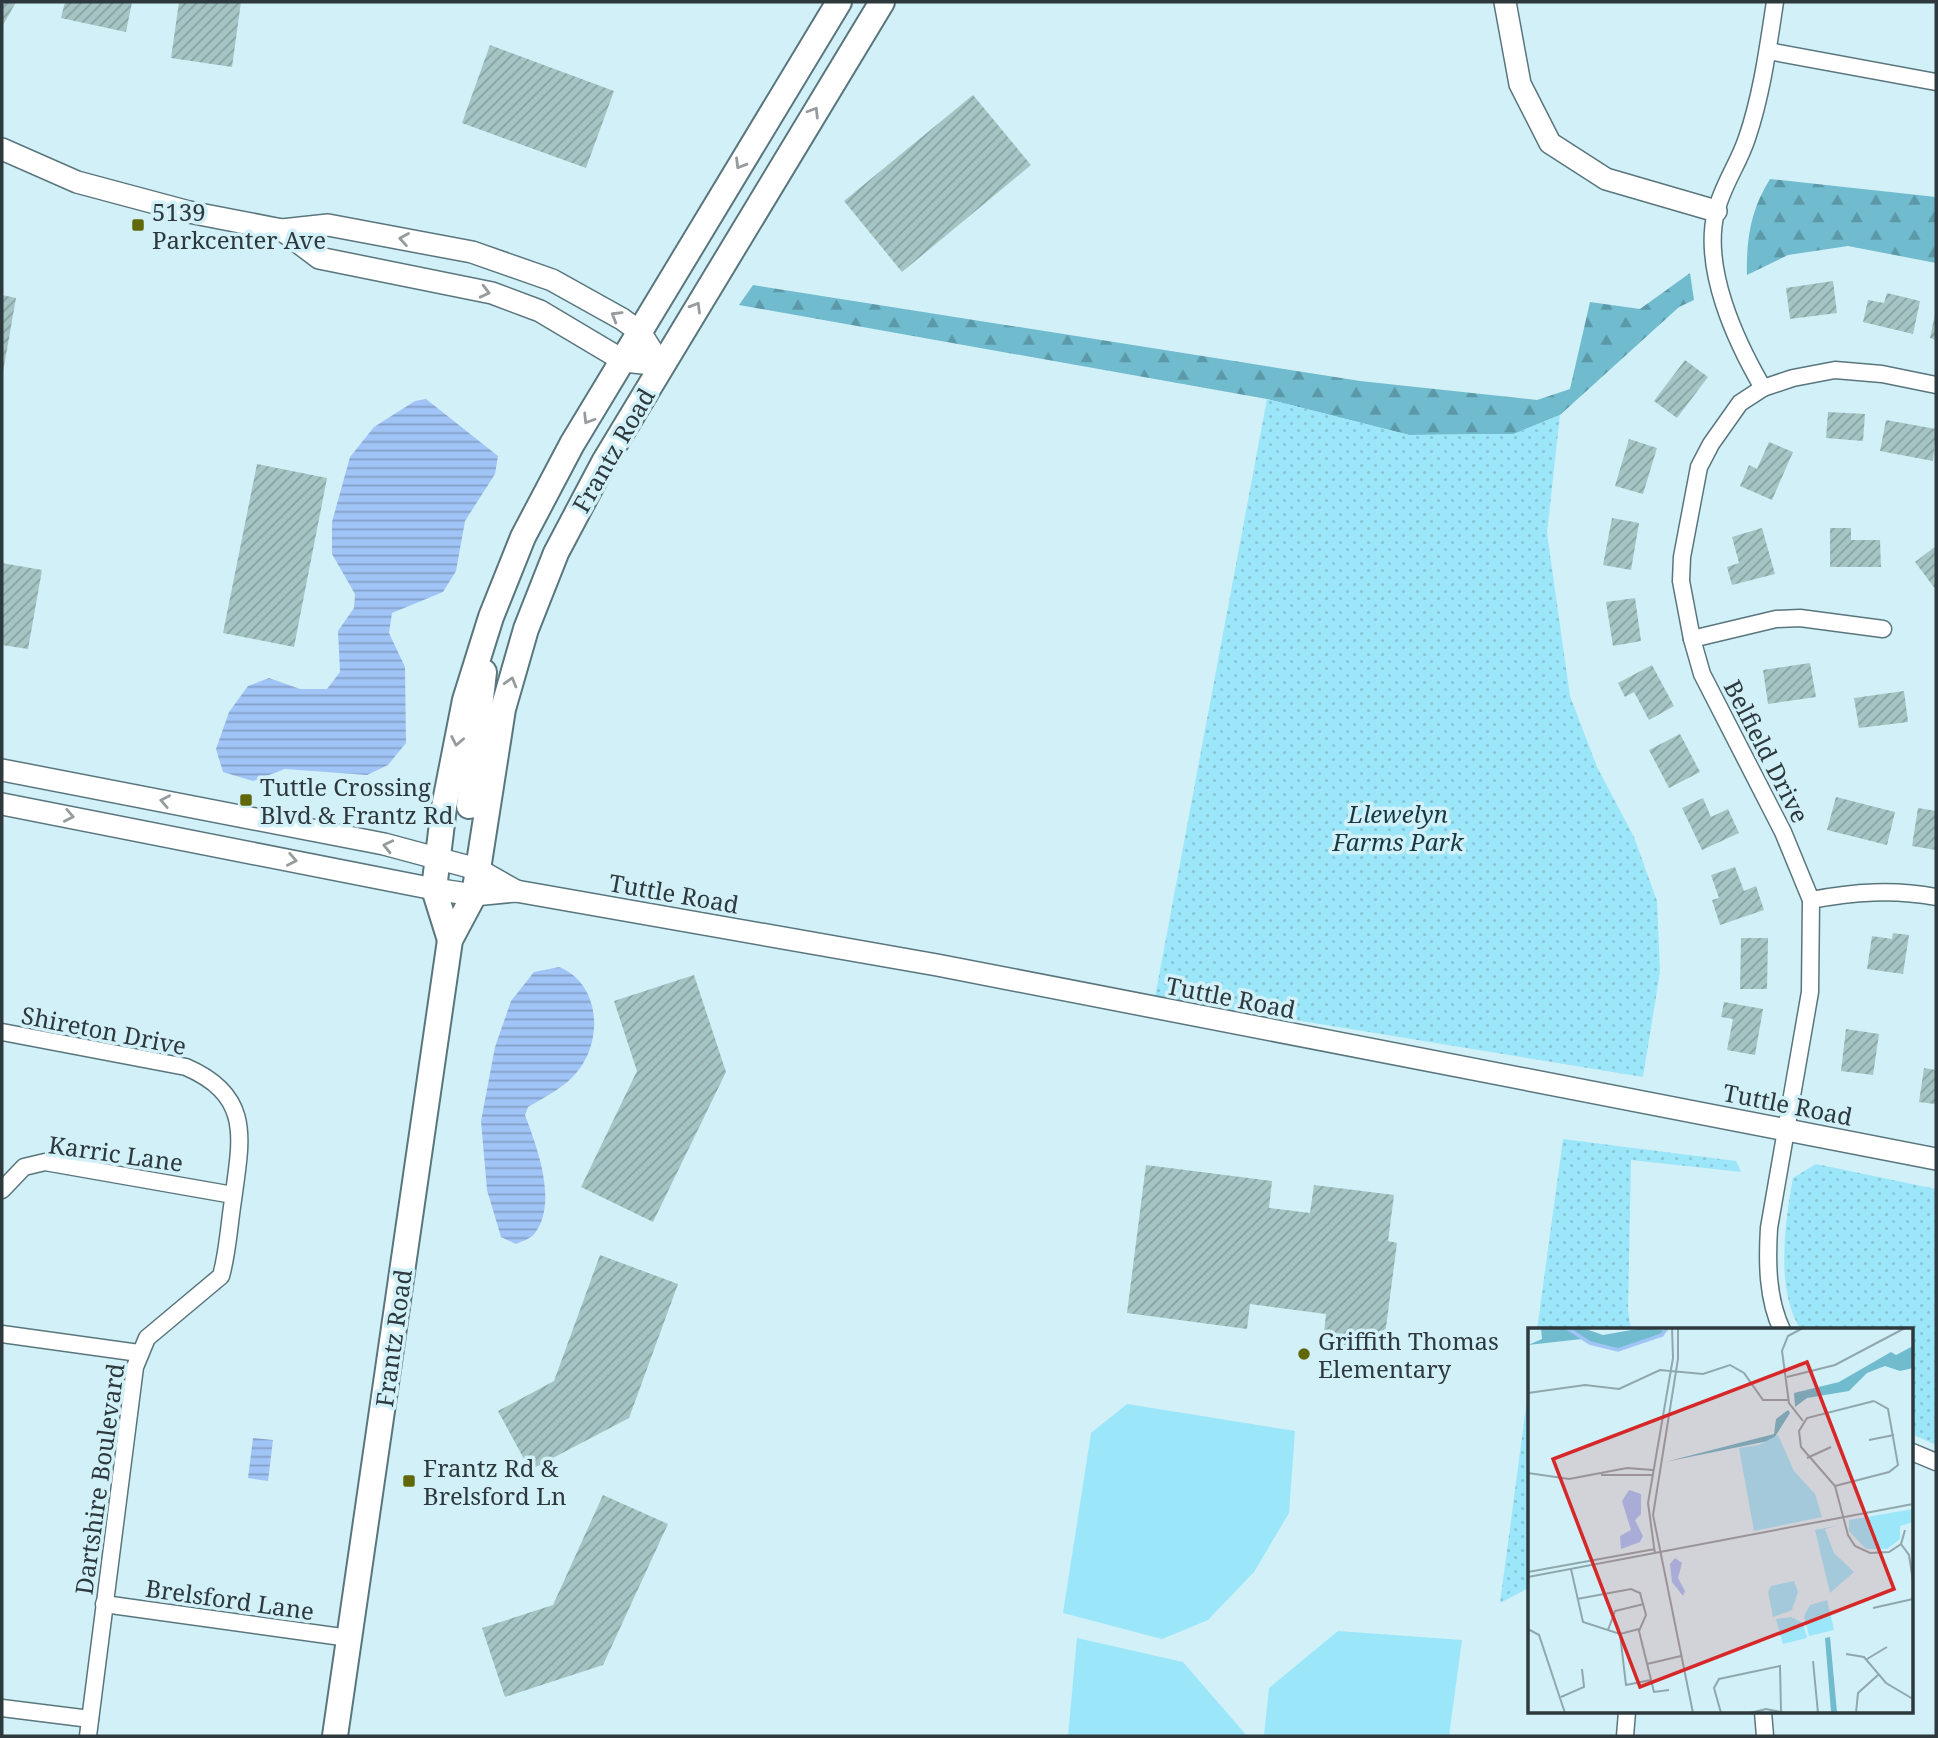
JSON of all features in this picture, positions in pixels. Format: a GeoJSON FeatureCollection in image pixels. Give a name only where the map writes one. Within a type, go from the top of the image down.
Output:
{"type":"FeatureCollection","features":[{"type":"Feature","properties":{"kind":"main road","name":"Frantz Road"},"geometry":{"type":"LineString","coordinates":[[450,940],[433,889],[465,700],[486,633],[523,537],[572,444],[839,2]]}},
{"type":"Feature","properties":{"kind":"main road","name":"Frantz Road"},"geometry":{"type":"LineString","coordinates":[[471,868],[503,709],[526,629],[556,553],[604,462],[882,2]]}},
{"type":"Feature","properties":{"kind":"main road"},"geometry":{"type":"LineString","coordinates":[[1505,2],[1520,84],[1550,143],[1606,179],[1716,211]]}},
{"type":"Feature","properties":{"kind":"main road"},"geometry":{"type":"LineString","coordinates":[[2,149],[54,174],[125,197],[282,230],[328,225],[472,251],[552,280],[640,332],[662,365]]}},
{"type":"Feature","properties":{"kind":"main road"},"geometry":{"type":"LineString","coordinates":[[282,230],[319,258],[492,293],[540,311],[624,361],[662,365]]}},
{"type":"Feature","properties":{"kind":"main road"},"geometry":{"type":"LineString","coordinates":[[474,895],[471,868],[486,633]]}},
{"type":"Feature","properties":{"kind":"main road"},"geometry":{"type":"LineString","coordinates":[[2,770],[384,844],[471,868],[516,891]]}},
{"type":"Feature","properties":{"kind":"main road"},"geometry":{"type":"LineString","coordinates":[[2,804],[433,889],[474,895],[516,891]]}},
{"type":"Feature","properties":{"kind":"main road","name":"Tuttle Road"},"geometry":{"type":"LineString","coordinates":[[516,891],[937,965],[1936,1159]]}},
{"type":"Feature","properties":{"kind":"main road","name":"Frantz Road"},"geometry":{"type":"LineString","coordinates":[[335,1736],[450,940],[474,895]]}},
{"type":"Feature","properties":{"kind":"street"},"geometry":{"type":"LineString","coordinates":[[1763,388],[1740,349],[1712,259],[1716,211],[1746,140],[1768,51],[1775,2]]}},
{"type":"Feature","properties":{"kind":"street"},"geometry":{"type":"LineString","coordinates":[[1768,51],[1936,82]]}},
{"type":"Feature","properties":{"kind":"street","name":"Belfield Drive"},"geometry":{"type":"LineString","coordinates":[[1781,1328],[1771,1295],[1767,1260],[1769,1228],[1810,992],[1811,900],[1783,832],[1703,674],[1692,639],[1681,581],[1682,558],[1699,467],[1711,444],[1741,403],[1763,388],[1793,378],[1835,370],[1882,374],[1936,384]]}},
{"type":"Feature","properties":{"kind":"street"},"geometry":{"type":"LineString","coordinates":[[1692,639],[1776,619],[1800,618],[1883,629]]}},
{"type":"Feature","properties":{"kind":"street"},"geometry":{"type":"LineString","coordinates":[[1811,900],[1857,891],[1912,893],[1936,897]]}},
{"type":"Feature","properties":{"kind":"street","name":"Shireton Drive"},"geometry":{"type":"LineString","coordinates":[[2,1032],[186,1067],[209,1077],[229,1099]]}},
{"type":"Feature","properties":{"kind":"street","name":"Dartshire Boulevard"},"geometry":{"type":"LineString","coordinates":[[88,1736],[139,1353],[147,1338],[159,1326],[221,1276],[242,1141],[237,1116],[229,1099]]}},
{"type":"Feature","properties":{"kind":"street","name":"Karric Lane"},"geometry":{"type":"LineString","coordinates":[[2,1190],[24,1167],[45,1162],[233,1195]]}},
{"type":"Feature","properties":{"kind":"street"},"geometry":{"type":"LineString","coordinates":[[2,1334],[139,1353]]}},
{"type":"Feature","properties":{"kind":"street"},"geometry":{"type":"LineString","coordinates":[[1913,1452],[1936,1462]]}},
{"type":"Feature","properties":{"kind":"street","name":"Brelsford Lane"},"geometry":{"type":"LineString","coordinates":[[104,1604],[349,1638]]}},
{"type":"Feature","properties":{"kind":"street"},"geometry":{"type":"LineString","coordinates":[[2,1708],[90,1719]]}},
{"type":"Feature","properties":{"kind":"street"},"geometry":{"type":"LineString","coordinates":[[1625,1736],[1627,1714]]}},
{"type":"Feature","properties":{"kind":"street"},"geometry":{"type":"LineString","coordinates":[[1763,1714],[1765,1736]]}},
{"type":"Feature","properties":{"kind":"green space"},"geometry":{"type":"Polygon","coordinates":[[[1770,179],[1936,197],[1936,263],[1848,246],[1788,255],[1747,275],[1751,225],[1758,202],[1770,179]]]}},
{"type":"Feature","properties":{"kind":"green space"},"geometry":{"type":"Polygon","coordinates":[[[1690,273],[1694,300],[1679,307],[1560,415],[1514,434],[1409,435],[1267,399],[739,305],[753,285],[1360,381],[1537,400],[1570,389],[1590,302],[1640,309],[1690,273]]]}},
{"type":"Feature","properties":{"kind":"green space","name":"Llewelyn Farms Park"},"geometry":{"type":"Polygon","coordinates":[[[1267,399],[1409,435],[1514,434],[1560,415],[1547,533],[1570,696],[1597,767],[1634,837],[1657,901],[1660,972],[1643,1077],[1155,997],[1267,399]]]}},
{"type":"Feature","properties":{"kind":"green space"},"geometry":{"type":"Polygon","coordinates":[[[1563,1139],[1736,1161],[1741,1172],[1631,1160],[1628,1310],[1631,1328],[1537,1328],[1563,1139]]]}},
{"type":"Feature","properties":{"kind":"green space"},"geometry":{"type":"Polygon","coordinates":[[[1816,1164],[1936,1189],[1936,1445],[1913,1434],[1913,1328],[1800,1328],[1788,1296],[1784,1256],[1793,1178],[1816,1164]]]}},
{"type":"Feature","properties":{"kind":"green space"},"geometry":{"type":"Polygon","coordinates":[[[1528,1392],[1528,1588],[1500,1603],[1528,1392]]]}},
{"type":"Feature","properties":{"kind":"green space"},"geometry":{"type":"Polygon","coordinates":[[[1127,1404],[1295,1431],[1289,1513],[1254,1572],[1208,1620],[1162,1639],[1063,1613],[1091,1433],[1127,1404]]]}},
{"type":"Feature","properties":{"kind":"green space"},"geometry":{"type":"Polygon","coordinates":[[[1338,1631],[1462,1640],[1449,1736],[1264,1736],[1269,1688],[1338,1631]]]}},
{"type":"Feature","properties":{"kind":"green space"},"geometry":{"type":"Polygon","coordinates":[[[1077,1638],[1183,1662],[1247,1736],[1068,1736],[1077,1638]]]}},
{"type":"Feature","properties":{"kind":"shaded area"},"geometry":{"type":"Polygon","coordinates":[[[426,399],[498,456],[495,474],[465,521],[456,571],[443,592],[392,613],[389,633],[405,667],[406,743],[388,765],[367,775],[285,769],[253,781],[223,772],[216,749],[229,712],[248,686],[269,678],[300,689],[327,689],[340,672],[338,631],[354,608],[355,594],[332,554],[332,522],[350,457],[374,427],[415,401],[426,399]]]}},
{"type":"Feature","properties":{"kind":"shaded area"},"geometry":{"type":"Polygon","coordinates":[[[559,967],[573,975],[583,986],[594,1014],[594,1029],[586,1059],[577,1072],[561,1087],[528,1107],[525,1115],[540,1158],[545,1206],[535,1233],[516,1244],[501,1237],[487,1190],[481,1121],[495,1047],[511,1001],[534,972],[559,967]]]}},
{"type":"Feature","properties":{"kind":"shaded area"},"geometry":{"type":"Polygon","coordinates":[[[253,1438],[273,1440],[268,1481],[248,1478],[253,1438]]]}},
{"type":"Feature","properties":{"kind":"building"},"geometry":{"type":"Polygon","coordinates":[[[2,2],[16,2],[2,27],[2,2]]]}},
{"type":"Feature","properties":{"kind":"building"},"geometry":{"type":"Polygon","coordinates":[[[65,2],[132,2],[126,32],[61,18],[65,2]]]}},
{"type":"Feature","properties":{"kind":"building"},"geometry":{"type":"Polygon","coordinates":[[[179,2],[241,2],[232,67],[171,58],[179,2]]]}},
{"type":"Feature","properties":{"kind":"building"},"geometry":{"type":"Polygon","coordinates":[[[490,45],[614,91],[586,168],[462,123],[490,45]]]}},
{"type":"Feature","properties":{"kind":"building"},"geometry":{"type":"Polygon","coordinates":[[[973,95],[1031,165],[902,272],[844,201],[973,95]]]}},
{"type":"Feature","properties":{"kind":"building"},"geometry":{"type":"Polygon","coordinates":[[[1833,281],[1837,313],[1790,319],[1786,288],[1833,281]]]}},
{"type":"Feature","properties":{"kind":"building"},"geometry":{"type":"Polygon","coordinates":[[[1887,293],[1920,301],[1913,334],[1863,322],[1868,300],[1884,303],[1887,293]]]}},
{"type":"Feature","properties":{"kind":"building"},"geometry":{"type":"Polygon","coordinates":[[[2,295],[16,298],[3,372],[2,372],[2,295]]]}},
{"type":"Feature","properties":{"kind":"building"},"geometry":{"type":"Polygon","coordinates":[[[1936,314],[1936,340],[1930,338],[1936,314]]]}},
{"type":"Feature","properties":{"kind":"building"},"geometry":{"type":"Polygon","coordinates":[[[1685,360],[1708,377],[1677,418],[1654,401],[1685,360]]]}},
{"type":"Feature","properties":{"kind":"building"},"geometry":{"type":"Polygon","coordinates":[[[1828,412],[1865,414],[1863,441],[1826,438],[1828,412]]]}},
{"type":"Feature","properties":{"kind":"building"},"geometry":{"type":"Polygon","coordinates":[[[1886,420],[1936,429],[1933,461],[1880,451],[1886,420]]]}},
{"type":"Feature","properties":{"kind":"building"},"geometry":{"type":"Polygon","coordinates":[[[1629,439],[1657,448],[1643,494],[1615,486],[1629,439]]]}},
{"type":"Feature","properties":{"kind":"building"},"geometry":{"type":"Polygon","coordinates":[[[1769,442],[1793,452],[1772,500],[1740,486],[1749,465],[1757,469],[1769,442]]]}},
{"type":"Feature","properties":{"kind":"building"},"geometry":{"type":"Polygon","coordinates":[[[257,464],[327,478],[294,647],[223,633],[257,464]]]}},
{"type":"Feature","properties":{"kind":"building"},"geometry":{"type":"Polygon","coordinates":[[[1612,518],[1639,523],[1631,570],[1603,565],[1612,518]]]}},
{"type":"Feature","properties":{"kind":"building"},"geometry":{"type":"Polygon","coordinates":[[[1762,528],[1775,574],[1732,585],[1727,567],[1739,563],[1732,537],[1762,528]]]}},
{"type":"Feature","properties":{"kind":"building"},"geometry":{"type":"Polygon","coordinates":[[[1830,528],[1851,528],[1851,540],[1880,540],[1881,567],[1830,567],[1830,528]]]}},
{"type":"Feature","properties":{"kind":"building"},"geometry":{"type":"Polygon","coordinates":[[[1936,546],[1936,590],[1915,562],[1936,546]]]}},
{"type":"Feature","properties":{"kind":"building"},"geometry":{"type":"Polygon","coordinates":[[[2,563],[42,570],[28,649],[2,645],[2,563]]]}},
{"type":"Feature","properties":{"kind":"building"},"geometry":{"type":"Polygon","coordinates":[[[1635,598],[1641,641],[1613,646],[1606,602],[1635,598]]]}},
{"type":"Feature","properties":{"kind":"building"},"geometry":{"type":"Polygon","coordinates":[[[1810,663],[1816,697],[1768,704],[1763,670],[1810,663]]]}},
{"type":"Feature","properties":{"kind":"building"},"geometry":{"type":"Polygon","coordinates":[[[1652,665],[1674,706],[1649,720],[1634,692],[1625,697],[1618,683],[1652,665]]]}},
{"type":"Feature","properties":{"kind":"building"},"geometry":{"type":"Polygon","coordinates":[[[1904,691],[1908,722],[1859,728],[1854,698],[1904,691]]]}},
{"type":"Feature","properties":{"kind":"building"},"geometry":{"type":"Polygon","coordinates":[[[1680,734],[1700,772],[1669,788],[1649,750],[1680,734]]]}},
{"type":"Feature","properties":{"kind":"building"},"geometry":{"type":"Polygon","coordinates":[[[1836,797],[1895,812],[1887,845],[1827,830],[1836,797]]]}},
{"type":"Feature","properties":{"kind":"building"},"geometry":{"type":"Polygon","coordinates":[[[1703,798],[1711,817],[1728,809],[1739,833],[1702,850],[1682,808],[1703,798]]]}},
{"type":"Feature","properties":{"kind":"building"},"geometry":{"type":"Polygon","coordinates":[[[1918,808],[1936,811],[1936,850],[1912,846],[1918,808]]]}},
{"type":"Feature","properties":{"kind":"building"},"geometry":{"type":"Polygon","coordinates":[[[1735,867],[1744,891],[1756,886],[1764,910],[1720,925],[1712,900],[1719,898],[1711,875],[1735,867]]]}},
{"type":"Feature","properties":{"kind":"building"},"geometry":{"type":"Polygon","coordinates":[[[1893,933],[1909,935],[1903,974],[1867,969],[1872,936],[1892,939],[1893,933]]]}},
{"type":"Feature","properties":{"kind":"building"},"geometry":{"type":"Polygon","coordinates":[[[1741,938],[1768,938],[1767,989],[1740,989],[1741,938]]]}},
{"type":"Feature","properties":{"kind":"building"},"geometry":{"type":"Polygon","coordinates":[[[694,975],[726,1072],[653,1222],[581,1187],[637,1071],[614,1001],[694,975]]]}},
{"type":"Feature","properties":{"kind":"building"},"geometry":{"type":"Polygon","coordinates":[[[1724,1002],[1763,1009],[1755,1055],[1727,1050],[1733,1019],[1721,1017],[1724,1002]]]}},
{"type":"Feature","properties":{"kind":"building"},"geometry":{"type":"Polygon","coordinates":[[[1846,1029],[1879,1034],[1873,1075],[1841,1071],[1846,1029]]]}},
{"type":"Feature","properties":{"kind":"building"},"geometry":{"type":"Polygon","coordinates":[[[1924,1068],[1936,1070],[1935,1104],[1919,1102],[1924,1068]]]}},
{"type":"Feature","properties":{"kind":"building"},"geometry":{"type":"Polygon","coordinates":[[[1146,1165],[1272,1181],[1269,1208],[1310,1213],[1314,1185],[1394,1195],[1388,1241],[1397,1243],[1383,1350],[1323,1342],[1326,1314],[1250,1304],[1247,1329],[1127,1313],[1146,1165]]]}},
{"type":"Feature","properties":{"kind":"building"},"geometry":{"type":"Polygon","coordinates":[[[600,1255],[678,1284],[629,1418],[530,1470],[498,1411],[554,1381],[600,1255]]]}},
{"type":"Feature","properties":{"kind":"building"},"geometry":{"type":"Polygon","coordinates":[[[603,1495],[668,1524],[603,1665],[505,1697],[482,1628],[553,1605],[603,1495]]]}},
{"type":"Feature","properties":{"kind":"place","name":"5139 Parkcenter Ave"},"geometry":{"type":"Point","coordinates":[138,225]}},
{"type":"Feature","properties":{"kind":"place","name":"Tuttle Crossing Blvd & Frantz Rd"},"geometry":{"type":"Point","coordinates":[246,800]}},
{"type":"Feature","properties":{"kind":"place","name":"Griffith Thomas Elementary"},"geometry":{"type":"Point","coordinates":[1304,1354]}},
{"type":"Feature","properties":{"kind":"place","name":"Frantz Rd & Brelsford Ln"},"geometry":{"type":"Point","coordinates":[409,1481]}}]}
